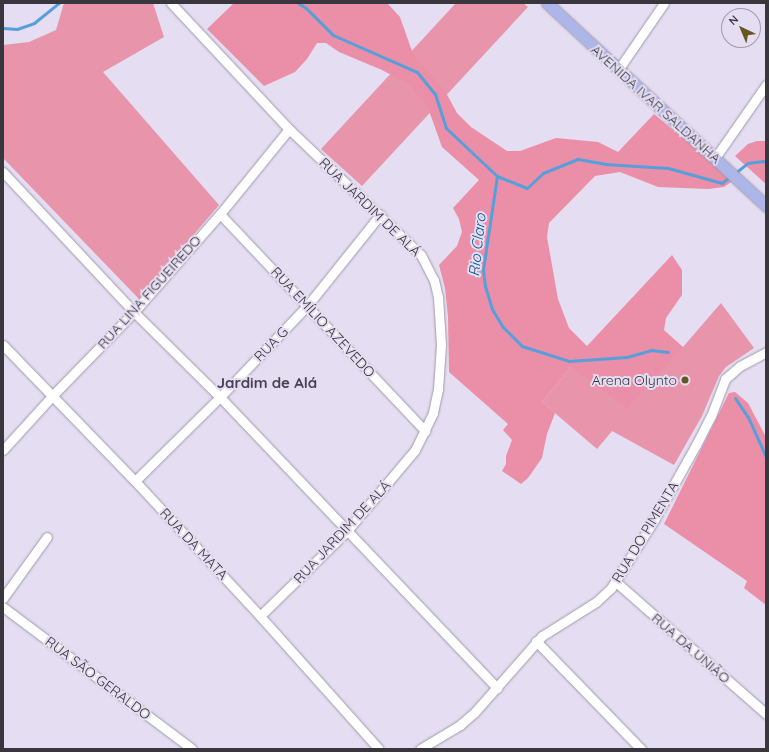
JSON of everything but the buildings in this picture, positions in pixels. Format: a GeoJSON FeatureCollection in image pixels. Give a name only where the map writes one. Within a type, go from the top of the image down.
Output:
{"type":"FeatureCollection","features":[{"type":"Feature","properties":{"kind":"main road","name":"AVENIDA IVAR SALDANHA"},"geometry":{"type":"LineString","coordinates":[[547,3],[620,67],[745,181],[766,197]]}},
{"type":"Feature","properties":{"kind":"main road","name":"AVENIDA IVAR SALDANHA"},"geometry":{"type":"LineString","coordinates":[[556,3],[620,67]]}},
{"type":"Feature","properties":{"kind":"main road","name":"AVENIDA IVAR SALDANHA"},"geometry":{"type":"LineString","coordinates":[[745,181],[766,206]]}},
{"type":"Feature","properties":{"kind":"street","name":"RUA JARDIM DE ALÁ"},"geometry":{"type":"LineString","coordinates":[[171,3],[289,129],[421,255],[434,280],[438,297],[441,369],[433,413],[426,431],[415,450],[403,466],[346,532],[260,616]]}},
{"type":"Feature","properties":{"kind":"street"},"geometry":{"type":"LineString","coordinates":[[620,67],[664,3]]}},
{"type":"Feature","properties":{"kind":"street"},"geometry":{"type":"LineString","coordinates":[[717,155],[766,85]]}},
{"type":"Feature","properties":{"kind":"street","name":"RUA LINA FIGUEIREDO"},"geometry":{"type":"LineString","coordinates":[[3,450],[53,395],[134,312],[220,214],[289,129]]}},
{"type":"Feature","properties":{"kind":"street"},"geometry":{"type":"LineString","coordinates":[[5,177],[134,312],[220,397],[346,532],[497,688]]}},
{"type":"Feature","properties":{"kind":"street","name":"RUA EMÍLIO AZEVEDO"},"geometry":{"type":"LineString","coordinates":[[220,214],[426,431]]}},
{"type":"Feature","properties":{"kind":"street","name":"RUA G"},"geometry":{"type":"LineString","coordinates":[[135,481],[220,397],[307,306],[380,215]]}},
{"type":"Feature","properties":{"kind":"street","name":"RUA DA MATA"},"geometry":{"type":"LineString","coordinates":[[3,345],[135,481],[260,616],[379,749]]}},
{"type":"Feature","properties":{"kind":"street","name":"RUA DO PIMENTA"},"geometry":{"type":"LineString","coordinates":[[420,749],[460,725],[474,713],[497,688],[536,641],[549,631],[596,602],[616,582],[654,520],[700,439],[711,416],[725,379],[740,366],[766,352]]}},
{"type":"Feature","properties":{"kind":"street"},"geometry":{"type":"LineString","coordinates":[[3,598],[47,537]]}},
{"type":"Feature","properties":{"kind":"street","name":"RUA DA UNIÃO"},"geometry":{"type":"LineString","coordinates":[[616,582],[766,714]]}},
{"type":"Feature","properties":{"kind":"street","name":"RUA SÃO GERALDO"},"geometry":{"type":"LineString","coordinates":[[3,606],[192,749]]}},
{"type":"Feature","properties":{"kind":"street"},"geometry":{"type":"LineString","coordinates":[[536,641],[641,749]]}},
{"type":"Feature","properties":{"kind":"shaded area"},"geometry":{"type":"Polygon","coordinates":[[[64,3],[153,3],[164,37],[103,72],[219,205],[139,299],[3,158],[3,45],[29,42],[56,30],[64,3]]]}},
{"type":"Feature","properties":{"kind":"shaded area"},"geometry":{"type":"Polygon","coordinates":[[[234,3],[387,3],[400,17],[413,54],[445,91],[457,113],[471,127],[507,151],[520,151],[556,138],[598,142],[618,152],[654,114],[734,180],[724,187],[708,189],[658,187],[620,172],[595,176],[549,223],[547,237],[558,299],[569,328],[587,346],[672,255],[682,270],[682,295],[666,318],[664,330],[683,347],[627,408],[571,367],[542,402],[555,413],[547,434],[542,458],[528,478],[521,484],[502,471],[506,464],[506,456],[512,440],[503,430],[508,424],[449,372],[448,317],[445,288],[439,265],[457,246],[462,232],[459,219],[453,208],[479,180],[442,147],[428,108],[408,84],[382,70],[339,52],[326,43],[317,43],[307,59],[295,72],[264,86],[207,29],[234,3]]]}},
{"type":"Feature","properties":{"kind":"shaded area"},"geometry":{"type":"Polygon","coordinates":[[[456,3],[523,3],[528,7],[362,186],[321,149],[456,3]]]}},
{"type":"Feature","properties":{"kind":"shaded area"},"geometry":{"type":"Polygon","coordinates":[[[757,141],[766,141],[766,184],[735,156],[748,144],[757,141]]]}},
{"type":"Feature","properties":{"kind":"shaded area","name":"Arena Olynto"},"geometry":{"type":"Polygon","coordinates":[[[721,303],[754,348],[726,367],[719,376],[702,416],[674,465],[612,431],[597,449],[542,402],[571,367],[683,347],[721,303]]]}},
{"type":"Feature","properties":{"kind":"shaded area"},"geometry":{"type":"Polygon","coordinates":[[[735,392],[748,403],[766,437],[766,605],[744,588],[747,581],[664,524],[729,393],[735,392]]]}},
{"type":"Feature","properties":{"kind":"waterway","name":"Rio Claro"},"geometry":{"type":"LineString","coordinates":[[3,28],[17,29],[34,23],[59,3]]}},
{"type":"Feature","properties":{"kind":"waterway","name":"Rio Claro"},"geometry":{"type":"LineString","coordinates":[[298,3],[306,8],[333,35],[417,72],[435,94],[446,128],[497,176],[527,188],[543,173],[578,159],[605,164],[668,168],[722,183],[730,176]]}},
{"type":"Feature","properties":{"kind":"waterway","name":"Rio Claro"},"geometry":{"type":"LineString","coordinates":[[735,173],[748,163],[766,162]]}},
{"type":"Feature","properties":{"kind":"waterway","name":"Rio Claro"},"geometry":{"type":"LineString","coordinates":[[497,176],[483,270],[485,286],[492,309],[503,327],[522,346],[569,361],[627,357],[651,350],[668,352]]}},
{"type":"Feature","properties":{"kind":"waterway"},"geometry":{"type":"LineString","coordinates":[[735,398],[748,417],[766,457]]}},
{"type":"Feature","properties":{"kind":"waterway"},"geometry":{"type":"LineString","coordinates":[[766,523],[766,529]]}},
{"type":"Feature","properties":{"kind":"place","name":"Arena Olynto"},"geometry":{"type":"Point","coordinates":[685,380]}},
{"type":"Feature","properties":{"kind":"district","name":"Jardim de Alá"},"geometry":{"type":"Point","coordinates":[267,383]}}]}
